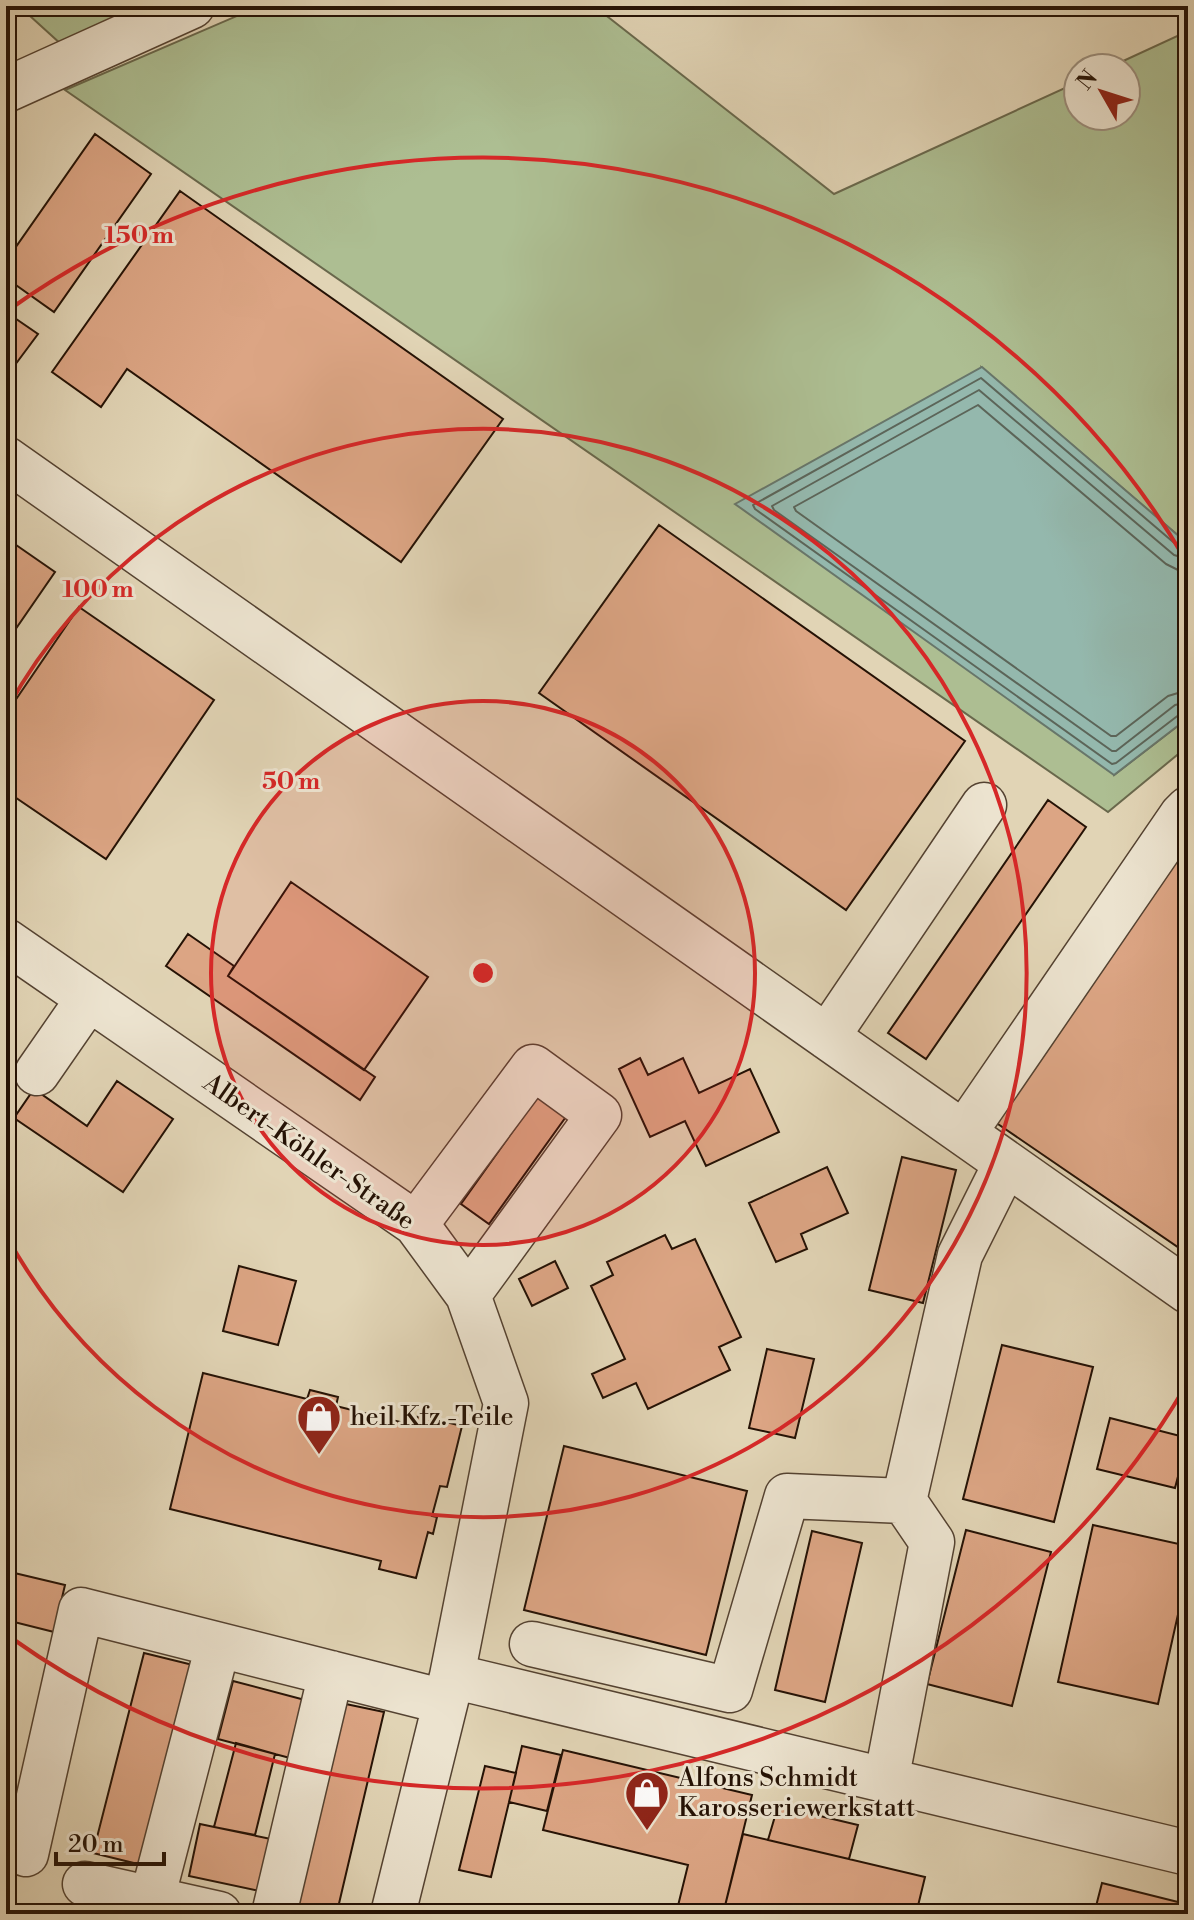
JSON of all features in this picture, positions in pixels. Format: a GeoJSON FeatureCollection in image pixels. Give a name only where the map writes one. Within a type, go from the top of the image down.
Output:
{"type":"FeatureCollection","features":[{"type":"Feature","properties":{"kind":"street"},"geometry":{"type":"LineString","coordinates":[[6,90],[192,6]]}},
{"type":"Feature","properties":{"kind":"street"},"geometry":{"type":"LineString","coordinates":[[6,459],[1188,1291]]}},
{"type":"Feature","properties":{"kind":"street"},"geometry":{"type":"LineString","coordinates":[[827,1037],[984,805]]}},
{"type":"Feature","properties":{"kind":"street"},"geometry":{"type":"LineString","coordinates":[[964,1133],[1188,809]]}},
{"type":"Feature","properties":{"kind":"street","name":"Albert-Köhler-Straße"},"geometry":{"type":"LineString","coordinates":[[6,941],[416,1224],[468,1295],[506,1403],[448,1689],[393,1914]]}},
{"type":"Feature","properties":{"kind":"street"},"geometry":{"type":"LineString","coordinates":[[37,1073],[89,998]]}},
{"type":"Feature","properties":{"kind":"street"},"geometry":{"type":"LineString","coordinates":[[416,1224],[533,1067],[599,1115],[468,1295]]}},
{"type":"Feature","properties":{"kind":"street"},"geometry":{"type":"LineString","coordinates":[[886,1781],[932,1542],[904,1501],[960,1255],[1006,1163]]}},
{"type":"Feature","properties":{"kind":"street"},"geometry":{"type":"LineString","coordinates":[[532,1644],[730,1690],[787,1496],[904,1501]]}},
{"type":"Feature","properties":{"kind":"street"},"geometry":{"type":"LineString","coordinates":[[26,1854],[81,1610],[331,1673],[448,1689],[886,1781],[1188,1853]]}},
{"type":"Feature","properties":{"kind":"street"},"geometry":{"type":"LineString","coordinates":[[152,1899],[218,1645]]}},
{"type":"Feature","properties":{"kind":"street"},"geometry":{"type":"LineString","coordinates":[[274,1914],[331,1673]]}},
{"type":"Feature","properties":{"kind":"street"},"geometry":{"type":"LineString","coordinates":[[85,1884],[219,1914]]}},
{"type":"Feature","properties":{"kind":"green space"},"geometry":{"type":"Polygon","coordinates":[[[19,6],[141,6],[62,45],[19,6]]]}},
{"type":"Feature","properties":{"kind":"green space"},"geometry":{"type":"Polygon","coordinates":[[[260,6],[594,6],[834,194],[1062,89],[1062,132],[1142,132],[1142,52],[1188,31],[1188,544],[982,368],[1114,775],[1188,718],[1188,746],[1108,812],[65,90],[260,6]]]}},
{"type":"Feature","properties":{"kind":"water"},"geometry":{"type":"Polygon","coordinates":[[[982,367],[1188,544],[1188,718],[1114,775],[735,504],[982,367]]]}},
{"type":"Feature","properties":{"kind":"building"},"geometry":{"type":"Polygon","coordinates":[[[95,134],[151,174],[54,312],[6,278],[6,261],[95,134]]]}},
{"type":"Feature","properties":{"kind":"building"},"geometry":{"type":"Polygon","coordinates":[[[180,191],[503,419],[401,562],[127,369],[101,407],[52,372],[180,191]]]}},
{"type":"Feature","properties":{"kind":"building"},"geometry":{"type":"Polygon","coordinates":[[[6,312],[38,334],[12,369],[6,365],[6,312]]]}},
{"type":"Feature","properties":{"kind":"building"},"geometry":{"type":"Polygon","coordinates":[[[659,525],[965,741],[846,910],[539,693],[659,525]]]}},
{"type":"Feature","properties":{"kind":"building"},"geometry":{"type":"Polygon","coordinates":[[[6,538],[55,572],[6,643],[6,538]]]}},
{"type":"Feature","properties":{"kind":"building"},"geometry":{"type":"Polygon","coordinates":[[[79,607],[214,700],[106,859],[6,791],[6,714],[79,607]]]}},
{"type":"Feature","properties":{"kind":"building"},"geometry":{"type":"Polygon","coordinates":[[[1048,800],[1086,827],[926,1059],[888,1033],[1048,800]]]}},
{"type":"Feature","properties":{"kind":"building"},"geometry":{"type":"Polygon","coordinates":[[[1188,840],[1188,1254],[995,1122],[1188,840]]]}},
{"type":"Feature","properties":{"kind":"building"},"geometry":{"type":"Polygon","coordinates":[[[291,882],[428,977],[364,1070],[228,976],[291,882]]]}},
{"type":"Feature","properties":{"kind":"building"},"geometry":{"type":"Polygon","coordinates":[[[188,934],[234,966],[228,976],[375,1077],[360,1100],[166,966],[188,934]]]}},
{"type":"Feature","properties":{"kind":"building"},"geometry":{"type":"Polygon","coordinates":[[[640,1058],[648,1075],[683,1058],[699,1093],[750,1069],[779,1132],[706,1166],[685,1121],[650,1137],[619,1069],[640,1058]]]}},
{"type":"Feature","properties":{"kind":"building"},"geometry":{"type":"Polygon","coordinates":[[[117,1081],[173,1119],[123,1192],[14,1118],[34,1089],[87,1126],[117,1081]]]}},
{"type":"Feature","properties":{"kind":"building"},"geometry":{"type":"Polygon","coordinates":[[[544,1087],[573,1107],[489,1224],[461,1204],[544,1087]]]}},
{"type":"Feature","properties":{"kind":"building"},"geometry":{"type":"Polygon","coordinates":[[[902,1157],[956,1170],[923,1303],[869,1290],[902,1157]]]}},
{"type":"Feature","properties":{"kind":"building"},"geometry":{"type":"Polygon","coordinates":[[[827,1167],[848,1213],[801,1234],[807,1249],[776,1262],[749,1203],[827,1167]]]}},
{"type":"Feature","properties":{"kind":"building"},"geometry":{"type":"Polygon","coordinates":[[[665,1235],[672,1249],[695,1239],[741,1337],[719,1347],[730,1370],[648,1409],[636,1383],[603,1398],[592,1374],[625,1359],[591,1286],[613,1275],[607,1262],[665,1235]]]}},
{"type":"Feature","properties":{"kind":"building"},"geometry":{"type":"Polygon","coordinates":[[[555,1261],[568,1288],[532,1306],[519,1279],[555,1261]]]}},
{"type":"Feature","properties":{"kind":"building"},"geometry":{"type":"Polygon","coordinates":[[[239,1266],[296,1281],[278,1345],[223,1331],[239,1266]]]}},
{"type":"Feature","properties":{"kind":"building"},"geometry":{"type":"Polygon","coordinates":[[[1002,1345],[1093,1367],[1054,1522],[963,1499],[1002,1345]]]}},
{"type":"Feature","properties":{"kind":"building"},"geometry":{"type":"Polygon","coordinates":[[[767,1349],[814,1359],[795,1438],[749,1428],[767,1349]]]}},
{"type":"Feature","properties":{"kind":"building","name":"heil Kfz.-Teile"},"geometry":{"type":"Polygon","coordinates":[[[203,1373],[307,1399],[310,1390],[338,1397],[336,1406],[416,1426],[418,1415],[462,1426],[447,1487],[440,1486],[432,1516],[437,1517],[433,1534],[428,1532],[416,1578],[379,1569],[381,1561],[170,1509],[203,1373]]]}},
{"type":"Feature","properties":{"kind":"building"},"geometry":{"type":"Polygon","coordinates":[[[1110,1418],[1188,1438],[1188,1467],[1181,1465],[1175,1488],[1097,1469],[1110,1418]]]}},
{"type":"Feature","properties":{"kind":"building"},"geometry":{"type":"Polygon","coordinates":[[[564,1446],[747,1491],[706,1655],[524,1610],[564,1446]]]}},
{"type":"Feature","properties":{"kind":"building"},"geometry":{"type":"Polygon","coordinates":[[[1093,1525],[1188,1546],[1188,1603],[1181,1601],[1158,1704],[1058,1682],[1093,1525]]]}},
{"type":"Feature","properties":{"kind":"building"},"geometry":{"type":"Polygon","coordinates":[[[966,1530],[1051,1552],[1012,1706],[927,1684],[966,1530]]]}},
{"type":"Feature","properties":{"kind":"building"},"geometry":{"type":"Polygon","coordinates":[[[812,1531],[862,1543],[825,1702],[775,1690],[812,1531]]]}},
{"type":"Feature","properties":{"kind":"building"},"geometry":{"type":"Polygon","coordinates":[[[6,1571],[65,1585],[54,1632],[6,1620],[6,1571]]]}},
{"type":"Feature","properties":{"kind":"building"},"geometry":{"type":"Polygon","coordinates":[[[144,1653],[197,1666],[146,1866],[93,1853],[144,1653]]]}},
{"type":"Feature","properties":{"kind":"building"},"geometry":{"type":"Polygon","coordinates":[[[233,1681],[305,1700],[290,1758],[218,1739],[233,1681]]]}},
{"type":"Feature","properties":{"kind":"building"},"geometry":{"type":"Polygon","coordinates":[[[341,1703],[384,1712],[337,1912],[294,1903],[341,1703]]]}},
{"type":"Feature","properties":{"kind":"building"},"geometry":{"type":"Polygon","coordinates":[[[236,1743],[275,1754],[255,1835],[214,1827],[236,1743]]]}},
{"type":"Feature","properties":{"kind":"building"},"geometry":{"type":"Polygon","coordinates":[[[522,1746],[561,1755],[547,1811],[509,1802],[522,1746]]]}},
{"type":"Feature","properties":{"kind":"building","name":"Alfons Schmidt Karosseriewerkstatt"},"geometry":{"type":"Polygon","coordinates":[[[563,1750],[752,1795],[723,1914],[676,1914],[688,1865],[543,1830],[563,1750]]]}},
{"type":"Feature","properties":{"kind":"building"},"geometry":{"type":"Polygon","coordinates":[[[485,1766],[516,1773],[491,1877],[459,1870],[485,1766]]]}},
{"type":"Feature","properties":{"kind":"building"},"geometry":{"type":"Polygon","coordinates":[[[778,1806],[858,1825],[849,1859],[768,1840],[778,1806]]]}},
{"type":"Feature","properties":{"kind":"building"},"geometry":{"type":"Polygon","coordinates":[[[200,1824],[271,1839],[260,1891],[189,1876],[200,1824]]]}},
{"type":"Feature","properties":{"kind":"building"},"geometry":{"type":"Polygon","coordinates":[[[743,1834],[925,1877],[916,1914],[723,1914],[743,1834]]]}},
{"type":"Feature","properties":{"kind":"building"},"geometry":{"type":"Polygon","coordinates":[[[1102,1883],[1186,1904],[1184,1914],[1094,1914],[1102,1883]]]}},
{"type":"Feature","properties":{"kind":"place","name":"heil Kfz.-Teile"},"geometry":{"type":"Point","coordinates":[319,1456]}},
{"type":"Feature","properties":{"kind":"place","name":"Alfons Schmidt Karosseriewerkstatt"},"geometry":{"type":"Point","coordinates":[647,1832]}}]}
